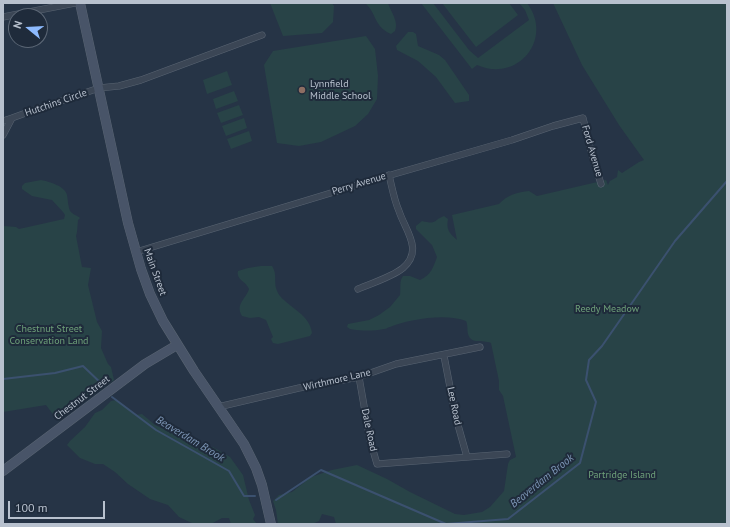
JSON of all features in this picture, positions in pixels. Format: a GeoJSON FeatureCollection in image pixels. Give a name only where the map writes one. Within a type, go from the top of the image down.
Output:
{"type":"FeatureCollection","features":[{"type":"Feature","properties":{"kind":"street"},"geometry":{"type":"LineString","coordinates":[[3,17],[75,3]]}},
{"type":"Feature","properties":{"kind":"street","name":"Main Street"},"geometry":{"type":"LineString","coordinates":[[80,3],[123,198],[136,252],[150,294],[177,345],[244,444],[256,468],[262,485],[271,524]]}},
{"type":"Feature","properties":{"kind":"street"},"geometry":{"type":"LineString","coordinates":[[99,88],[119,86],[141,80],[262,35]]}},
{"type":"Feature","properties":{"kind":"street","name":"Hutchins Circle"},"geometry":{"type":"LineString","coordinates":[[3,121],[99,88]]}},
{"type":"Feature","properties":{"kind":"street","name":"Hutchins Circle"},"geometry":{"type":"LineString","coordinates":[[3,135],[12,118]]}},
{"type":"Feature","properties":{"kind":"street","name":"Perry Avenue"},"geometry":{"type":"LineString","coordinates":[[136,252],[583,118]]}},
{"type":"Feature","properties":{"kind":"street","name":"Ford Avenue"},"geometry":{"type":"LineString","coordinates":[[583,118],[601,184]]}},
{"type":"Feature","properties":{"kind":"street"},"geometry":{"type":"LineString","coordinates":[[358,289],[397,272],[404,267],[412,253],[413,244],[411,237],[399,213],[389,175]]}},
{"type":"Feature","properties":{"kind":"street","name":"Chestnut Street"},"geometry":{"type":"LineString","coordinates":[[3,471],[145,364],[177,345]]}},
{"type":"Feature","properties":{"kind":"street","name":"Wirthmore Lane"},"geometry":{"type":"LineString","coordinates":[[218,407],[299,388],[359,377],[396,364],[444,356],[480,347]]}},
{"type":"Feature","properties":{"kind":"street","name":"Lee Road"},"geometry":{"type":"LineString","coordinates":[[444,356],[456,418],[467,457]]}},
{"type":"Feature","properties":{"kind":"street","name":"Dale Road"},"geometry":{"type":"LineString","coordinates":[[359,377],[370,440],[377,464],[467,457]]}},
{"type":"Feature","properties":{"kind":"street"},"geometry":{"type":"LineString","coordinates":[[467,457],[507,454]]}},
{"type":"Feature","properties":{"kind":"green space"},"geometry":{"type":"Polygon","coordinates":[[[270,3],[332,3],[334,6],[333,22],[322,33],[283,36],[270,3]]]}},
{"type":"Feature","properties":{"kind":"green space"},"geometry":{"type":"Polygon","coordinates":[[[365,3],[388,3],[396,24],[395,31],[391,34],[385,31],[365,3]]]}},
{"type":"Feature","properties":{"kind":"green space"},"geometry":{"type":"Polygon","coordinates":[[[421,3],[433,3],[469,50],[478,58],[529,20],[525,10],[519,3],[527,3],[534,17],[536,30],[534,43],[528,54],[518,63],[506,68],[492,69],[477,65],[472,69],[421,3]]]}},
{"type":"Feature","properties":{"kind":"green space"},"geometry":{"type":"Polygon","coordinates":[[[442,3],[509,3],[518,15],[476,47],[442,3]]]}},
{"type":"Feature","properties":{"kind":"green space","name":"Reedy Meadow"},"geometry":{"type":"Polygon","coordinates":[[[553,3],[727,3],[727,524],[336,524],[334,517],[322,514],[319,521],[312,524],[278,524],[273,501],[279,495],[292,492],[311,477],[332,470],[357,465],[455,514],[464,515],[482,512],[490,507],[504,491],[508,464],[510,460],[516,457],[503,396],[499,390],[499,381],[491,343],[474,341],[468,334],[466,321],[449,317],[417,319],[386,329],[376,330],[354,330],[347,327],[348,324],[369,320],[390,307],[400,295],[403,276],[410,276],[420,280],[427,276],[431,271],[437,257],[432,245],[416,229],[416,226],[422,221],[435,222],[444,216],[448,219],[447,226],[449,231],[457,240],[452,215],[499,204],[509,196],[521,192],[529,191],[537,196],[606,180],[608,185],[610,181],[617,177],[618,170],[622,173],[644,160],[619,125],[582,65],[553,3]]]}},
{"type":"Feature","properties":{"kind":"green space"},"geometry":{"type":"Polygon","coordinates":[[[408,32],[413,32],[416,34],[418,46],[439,55],[445,60],[469,95],[469,101],[455,103],[436,77],[418,61],[397,50],[396,46],[408,32]]]}},
{"type":"Feature","properties":{"kind":"green space"},"geometry":{"type":"Polygon","coordinates":[[[366,36],[375,49],[378,76],[377,99],[368,114],[355,126],[321,142],[299,146],[277,143],[264,65],[273,51],[366,36]]]}},
{"type":"Feature","properties":{"kind":"green space"},"geometry":{"type":"Polygon","coordinates":[[[227,71],[232,85],[207,94],[203,80],[227,71]]]}},
{"type":"Feature","properties":{"kind":"green space"},"geometry":{"type":"Polygon","coordinates":[[[234,91],[238,101],[216,109],[213,99],[234,91]]]}},
{"type":"Feature","properties":{"kind":"green space"},"geometry":{"type":"Polygon","coordinates":[[[239,105],[243,115],[221,123],[217,113],[239,105]]]}},
{"type":"Feature","properties":{"kind":"green space"},"geometry":{"type":"Polygon","coordinates":[[[244,118],[247,128],[226,136],[222,126],[244,118]]]}},
{"type":"Feature","properties":{"kind":"green space"},"geometry":{"type":"Polygon","coordinates":[[[249,131],[252,141],[231,149],[227,139],[249,131]]]}},
{"type":"Feature","properties":{"kind":"green space","name":"Chestnut Street Conservation Land"},"geometry":{"type":"Polygon","coordinates":[[[41,180],[57,185],[63,189],[67,195],[70,211],[80,218],[78,220],[76,236],[82,267],[91,268],[88,285],[97,322],[102,331],[101,348],[108,364],[111,367],[114,380],[58,421],[46,405],[3,412],[3,226],[16,227],[19,229],[64,219],[65,215],[52,200],[32,196],[22,189],[22,186],[25,183],[41,180]]]}},
{"type":"Feature","properties":{"kind":"green space"},"geometry":{"type":"Polygon","coordinates":[[[261,266],[272,266],[275,274],[277,291],[284,300],[308,321],[312,333],[310,336],[278,344],[273,343],[271,339],[273,337],[266,320],[259,317],[250,318],[242,316],[240,312],[240,305],[249,289],[238,276],[238,271],[261,266]]]}},
{"type":"Feature","properties":{"kind":"green space"},"geometry":{"type":"Polygon","coordinates":[[[117,400],[136,415],[142,414],[155,425],[180,437],[194,447],[204,449],[213,447],[230,457],[243,475],[249,500],[255,515],[253,519],[257,524],[231,524],[229,518],[222,518],[211,524],[194,524],[179,517],[168,505],[150,499],[103,464],[95,464],[80,458],[67,445],[85,427],[95,413],[102,410],[111,401],[117,400]]]}},
{"type":"Feature","properties":{"kind":"waterway","name":"Beaverdam Brook"},"geometry":{"type":"LineString","coordinates":[[276,500],[321,470],[446,524],[508,519],[580,463],[596,402],[586,380],[589,360],[602,346],[675,241],[727,181]]}},
{"type":"Feature","properties":{"kind":"waterway","name":"Beaverdam Brook"},"geometry":{"type":"LineString","coordinates":[[3,379],[55,373],[83,366],[104,386]]}},
{"type":"Feature","properties":{"kind":"waterway","name":"Beaverdam Brook"},"geometry":{"type":"LineString","coordinates":[[112,397],[156,430],[229,471],[244,496],[255,496]]}},
{"type":"Feature","properties":{"kind":"place","name":"Lynnfield Middle School"},"geometry":{"type":"Point","coordinates":[302,90]}},
{"type":"Feature","properties":{"kind":"park label","name":"Partridge Island"},"geometry":{"type":"Point","coordinates":[622,475]}}]}
